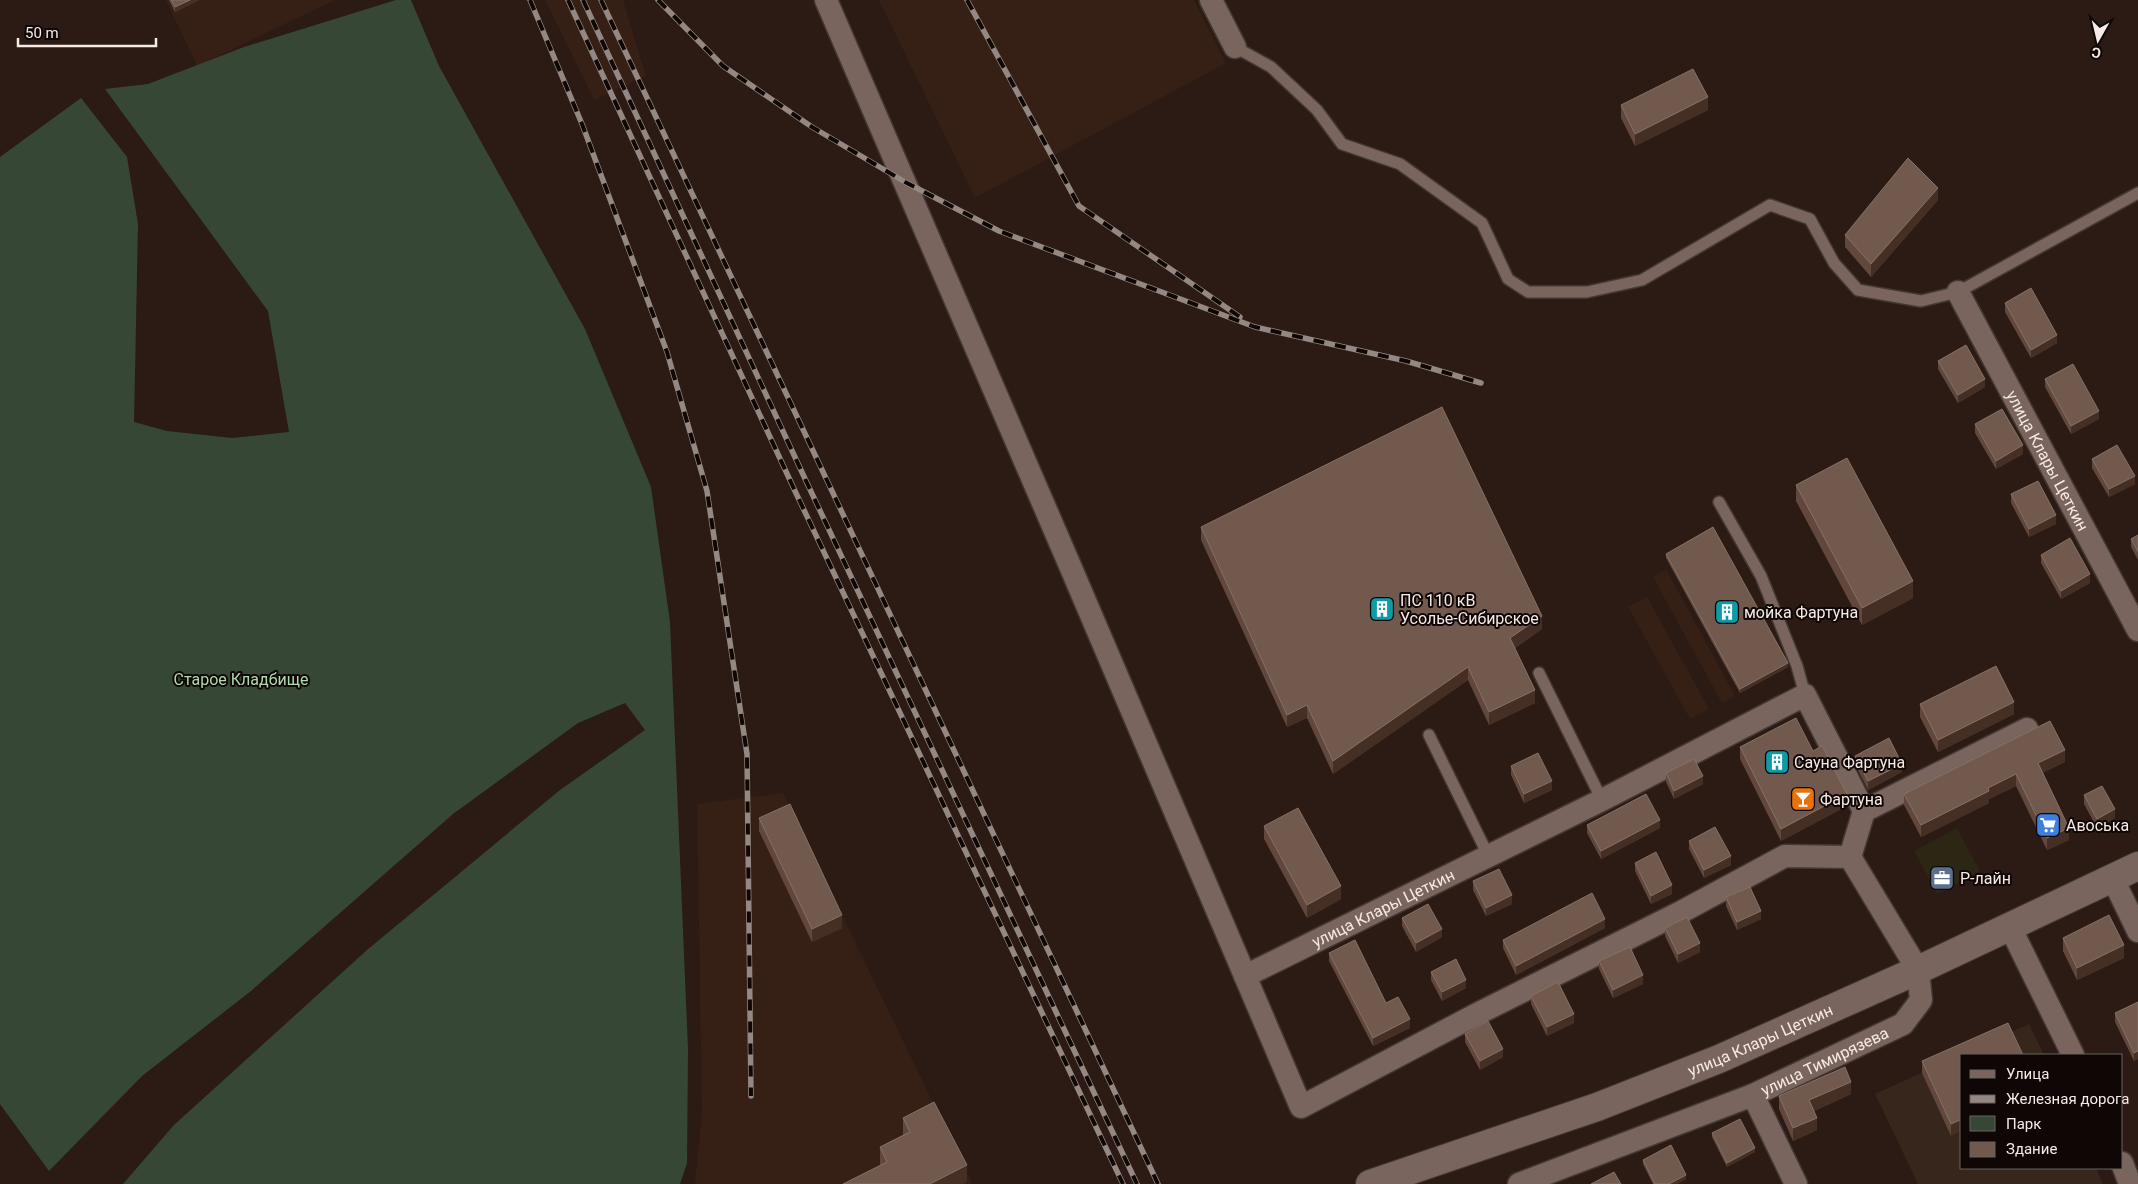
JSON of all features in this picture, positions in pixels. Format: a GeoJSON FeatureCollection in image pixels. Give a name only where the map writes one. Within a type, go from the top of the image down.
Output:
{"type":"FeatureCollection","features":[{"type":"Feature","properties":{"kind":"street"},"geometry":{"type":"LineString","coordinates":[[826,0],[1301,1107],[1479,1013],[1683,911],[1785,856],[1850,858]]}},
{"type":"Feature","properties":{"kind":"street"},"geometry":{"type":"LineString","coordinates":[[1211,0],[1235,47]]}},
{"type":"Feature","properties":{"kind":"street","name":"улица Клары Цеткин"},"geometry":{"type":"LineString","coordinates":[[1958,292],[2138,630]]}},
{"type":"Feature","properties":{"kind":"street"},"geometry":{"type":"LineString","coordinates":[[1805,695],[1864,811],[1850,858],[1918,970]]}},
{"type":"Feature","properties":{"kind":"street","name":"улица Клары Цеткин"},"geometry":{"type":"LineString","coordinates":[[1245,976],[1602,800],[1805,695]]}},
{"type":"Feature","properties":{"kind":"street"},"geometry":{"type":"LineString","coordinates":[[1864,811],[2027,729]]}},
{"type":"Feature","properties":{"kind":"street","name":"улица Клары Цеткин"},"geometry":{"type":"LineString","coordinates":[[1370,1184],[1597,1107],[1719,1059],[1918,970],[2138,866]]}},
{"type":"Feature","properties":{"kind":"street"},"geometry":{"type":"LineString","coordinates":[[2113,878],[2138,931]]}},
{"type":"Feature","properties":{"kind":"street"},"geometry":{"type":"LineString","coordinates":[[2010,927],[2072,1054]]}},
{"type":"Feature","properties":{"kind":"street","name":"улица Тимирязева"},"geometry":{"type":"LineString","coordinates":[[1796,1184],[1753,1095],[1903,1024],[1921,1000],[1918,970]]}},
{"type":"Feature","properties":{"kind":"street"},"geometry":{"type":"LineString","coordinates":[[1519,1184],[1552,1178],[1753,1095]]}},
{"type":"Feature","properties":{"kind":"street"},"geometry":{"type":"LineString","coordinates":[[2123,1166],[2130,1184]]}},
{"type":"Feature","properties":{"kind":"lane"},"geometry":{"type":"LineString","coordinates":[[1235,47],[1271,67],[1317,110],[1342,144],[1400,164],[1482,223],[1508,279],[1528,292],[1587,292],[1642,280],[1770,205],[1810,219],[1834,262],[1858,290],[1921,301],[1958,292],[2138,193]]}},
{"type":"Feature","properties":{"kind":"lane"},"geometry":{"type":"LineString","coordinates":[[1719,502],[1762,576],[1797,666],[1805,695]]}},
{"type":"Feature","properties":{"kind":"lane"},"geometry":{"type":"LineString","coordinates":[[1539,674],[1602,800]]}},
{"type":"Feature","properties":{"kind":"lane"},"geometry":{"type":"LineString","coordinates":[[1428,735],[1488,855]]}},
{"type":"Feature","properties":{"kind":"shaded area"},"geometry":{"type":"Polygon","coordinates":[[[166,0],[335,0],[197,66],[166,0]]]}},
{"type":"Feature","properties":{"kind":"shaded area"},"geometry":{"type":"Polygon","coordinates":[[[545,0],[623,0],[646,76],[594,100],[545,0]]]}},
{"type":"Feature","properties":{"kind":"shaded area"},"geometry":{"type":"Polygon","coordinates":[[[879,0],[1194,0],[1226,63],[975,198],[879,0]]]}},
{"type":"Feature","properties":{"kind":"shaded area"},"geometry":{"type":"Polygon","coordinates":[[[1666,569],[1735,696],[1722,703],[1653,577],[1666,569]]]}},
{"type":"Feature","properties":{"kind":"shaded area"},"geometry":{"type":"Polygon","coordinates":[[[1647,597],[1709,709],[1690,719],[1628,607],[1647,597]]]}},
{"type":"Feature","properties":{"kind":"shaded area"},"geometry":{"type":"Polygon","coordinates":[[[783,793],[972,1183],[695,1184],[702,1113],[697,804],[783,793]]]}},
{"type":"Feature","properties":{"kind":"shaded area"},"geometry":{"type":"Polygon","coordinates":[[[1957,828],[1980,871],[1937,894],[1914,851],[1957,828]]]}},
{"type":"Feature","properties":{"kind":"shaded area"},"geometry":{"type":"Polygon","coordinates":[[[2029,1024],[2044,1054],[1963,1054],[2029,1024]]]}},
{"type":"Feature","properties":{"kind":"shaded area"},"geometry":{"type":"Polygon","coordinates":[[[1960,1055],[1960,1169],[2096,1169],[2103,1184],[1918,1184],[1875,1094],[1960,1055]]]}},
{"type":"Feature","properties":{"kind":"green space","name":"Старое Кладбище"},"geometry":{"type":"Polygon","coordinates":[[[396,0],[411,0],[439,66],[585,329],[651,487],[670,622],[688,1049],[687,1163],[680,1184],[123,1184],[174,1125],[367,950],[560,790],[645,730],[625,703],[578,723],[453,814],[251,991],[142,1076],[49,1171],[0,1104],[0,157],[81,98],[127,157],[138,224],[134,422],[167,431],[232,438],[289,432],[268,311],[105,89],[148,84],[244,47],[396,0]]]}},
{"type":"Feature","properties":{"kind":"building"},"geometry":{"type":"Polygon","coordinates":[[[171,0],[190,0],[175,7],[171,0]]]}},
{"type":"Feature","properties":{"kind":"building"},"geometry":{"type":"Polygon","coordinates":[[[1693,69],[1708,97],[1635,134],[1621,105],[1693,69]]]}},
{"type":"Feature","properties":{"kind":"building"},"geometry":{"type":"Polygon","coordinates":[[[1908,158],[1938,188],[1871,264],[1845,235],[1908,158]]]}},
{"type":"Feature","properties":{"kind":"building"},"geometry":{"type":"Polygon","coordinates":[[[2031,288],[2057,335],[2031,350],[2005,303],[2031,288]]]}},
{"type":"Feature","properties":{"kind":"building"},"geometry":{"type":"Polygon","coordinates":[[[1966,345],[1985,379],[1958,395],[1938,361],[1966,345]]]}},
{"type":"Feature","properties":{"kind":"building"},"geometry":{"type":"Polygon","coordinates":[[[2073,364],[2099,411],[2071,426],[2045,379],[2073,364]]]}},
{"type":"Feature","properties":{"kind":"building","name":"ПС 110 кВ Усолье-Сибирское"},"geometry":{"type":"Polygon","coordinates":[[[1442,407],[1542,616],[1510,638],[1535,690],[1489,712],[1468,667],[1333,761],[1307,705],[1287,715],[1201,527],[1442,407]]]}},
{"type":"Feature","properties":{"kind":"building"},"geometry":{"type":"Polygon","coordinates":[[[2002,409],[2023,445],[1996,461],[1975,424],[2002,409]]]}},
{"type":"Feature","properties":{"kind":"building"},"geometry":{"type":"Polygon","coordinates":[[[2117,445],[2135,476],[2109,489],[2092,459],[2117,445]]]}},
{"type":"Feature","properties":{"kind":"building"},"geometry":{"type":"Polygon","coordinates":[[[1847,458],[1913,581],[1862,608],[1796,485],[1847,458]]]}},
{"type":"Feature","properties":{"kind":"building"},"geometry":{"type":"Polygon","coordinates":[[[2038,481],[2056,515],[2029,529],[2011,494],[2038,481]]]}},
{"type":"Feature","properties":{"kind":"building","name":"мойка Фартуна"},"geometry":{"type":"Polygon","coordinates":[[[1713,527],[1788,663],[1740,689],[1666,554],[1713,527]]]}},
{"type":"Feature","properties":{"kind":"building"},"geometry":{"type":"Polygon","coordinates":[[[2138,535],[2138,552],[2131,539],[2138,535]]]}},
{"type":"Feature","properties":{"kind":"building"},"geometry":{"type":"Polygon","coordinates":[[[2070,538],[2090,574],[2061,591],[2041,555],[2070,538]]]}},
{"type":"Feature","properties":{"kind":"building"},"geometry":{"type":"Polygon","coordinates":[[[1996,666],[2014,702],[1938,740],[1920,704],[1996,666]]]}},
{"type":"Feature","properties":{"kind":"building"},"geometry":{"type":"Polygon","coordinates":[[[1796,718],[1813,751],[1822,746],[1847,794],[1781,829],[1740,747],[1796,718]]]}},
{"type":"Feature","properties":{"kind":"building"},"geometry":{"type":"Polygon","coordinates":[[[2050,721],[2065,750],[2038,763],[2069,828],[2047,838],[2016,774],[1988,788],[1989,791],[1921,825],[1904,794],[2050,721]]]}},
{"type":"Feature","properties":{"kind":"building"},"geometry":{"type":"Polygon","coordinates":[[[1889,738],[1902,764],[1868,781],[1855,756],[1889,738]]]}},
{"type":"Feature","properties":{"kind":"building"},"geometry":{"type":"Polygon","coordinates":[[[1538,753],[1552,781],[1524,794],[1511,766],[1538,753]]]}},
{"type":"Feature","properties":{"kind":"building"},"geometry":{"type":"Polygon","coordinates":[[[1694,759],[1703,776],[1674,791],[1666,773],[1694,759]]]}},
{"type":"Feature","properties":{"kind":"building"},"geometry":{"type":"Polygon","coordinates":[[[2102,786],[2115,809],[2097,819],[2084,795],[2102,786]]]}},
{"type":"Feature","properties":{"kind":"building"},"geometry":{"type":"Polygon","coordinates":[[[1646,794],[1660,820],[1601,851],[1587,825],[1646,794]]]}},
{"type":"Feature","properties":{"kind":"building"},"geometry":{"type":"Polygon","coordinates":[[[790,804],[842,915],[812,929],[759,818],[790,804]]]}},
{"type":"Feature","properties":{"kind":"building"},"geometry":{"type":"Polygon","coordinates":[[[1298,808],[1341,886],[1307,905],[1264,826],[1298,808]]]}},
{"type":"Feature","properties":{"kind":"building"},"geometry":{"type":"Polygon","coordinates":[[[1715,827],[1731,856],[1704,870],[1689,841],[1715,827]]]}},
{"type":"Feature","properties":{"kind":"building"},"geometry":{"type":"Polygon","coordinates":[[[1656,852],[1672,885],[1651,896],[1635,863],[1656,852]]]}},
{"type":"Feature","properties":{"kind":"building"},"geometry":{"type":"Polygon","coordinates":[[[1499,869],[1512,895],[1486,908],[1473,881],[1499,869]]]}},
{"type":"Feature","properties":{"kind":"building"},"geometry":{"type":"Polygon","coordinates":[[[1750,887],[1761,911],[1737,922],[1726,897],[1750,887]]]}},
{"type":"Feature","properties":{"kind":"building"},"geometry":{"type":"Polygon","coordinates":[[[1592,893],[1605,919],[1516,966],[1503,940],[1592,893]]]}},
{"type":"Feature","properties":{"kind":"building"},"geometry":{"type":"Polygon","coordinates":[[[1428,904],[1442,929],[1416,943],[1402,918],[1428,904]]]}},
{"type":"Feature","properties":{"kind":"building"},"geometry":{"type":"Polygon","coordinates":[[[2109,915],[2124,945],[2077,968],[2063,938],[2109,915]]]}},
{"type":"Feature","properties":{"kind":"building"},"geometry":{"type":"Polygon","coordinates":[[[1687,917],[1700,943],[1678,954],[1665,928],[1687,917]]]}},
{"type":"Feature","properties":{"kind":"building"},"geometry":{"type":"Polygon","coordinates":[[[1355,940],[1386,1003],[1398,997],[1410,1019],[1373,1038],[1329,953],[1355,940]]]}},
{"type":"Feature","properties":{"kind":"building"},"geometry":{"type":"Polygon","coordinates":[[[1630,947],[1643,975],[1613,990],[1599,961],[1630,947]]]}},
{"type":"Feature","properties":{"kind":"building"},"geometry":{"type":"Polygon","coordinates":[[[1456,959],[1466,980],[1442,992],[1431,972],[1456,959]]]}},
{"type":"Feature","properties":{"kind":"building"},"geometry":{"type":"Polygon","coordinates":[[[1558,982],[1574,1014],[1547,1027],[1531,996],[1558,982]]]}},
{"type":"Feature","properties":{"kind":"building"},"geometry":{"type":"Polygon","coordinates":[[[2138,1002],[2138,1051],[2134,1053],[2115,1013],[2138,1002]]]}},
{"type":"Feature","properties":{"kind":"building"},"geometry":{"type":"Polygon","coordinates":[[[1488,1021],[1503,1049],[1480,1061],[1465,1034],[1488,1021]]]}},
{"type":"Feature","properties":{"kind":"building"},"geometry":{"type":"Polygon","coordinates":[[[2008,1023],[2023,1054],[1960,1054],[1960,1120],[1951,1124],[1922,1061],[2008,1023]]]}},
{"type":"Feature","properties":{"kind":"building"},"geometry":{"type":"Polygon","coordinates":[[[1845,1067],[1851,1082],[1809,1100],[1817,1118],[1793,1128],[1779,1096],[1845,1067]]]}},
{"type":"Feature","properties":{"kind":"building"},"geometry":{"type":"Polygon","coordinates":[[[934,1102],[967,1165],[930,1184],[843,1184],[887,1162],[880,1147],[910,1132],[903,1118],[934,1102]]]}},
{"type":"Feature","properties":{"kind":"building"},"geometry":{"type":"Polygon","coordinates":[[[1740,1119],[1755,1148],[1727,1163],[1712,1133],[1740,1119]]]}},
{"type":"Feature","properties":{"kind":"building"},"geometry":{"type":"Polygon","coordinates":[[[1671,1145],[1686,1175],[1669,1184],[1655,1184],[1643,1160],[1671,1145]]]}},
{"type":"Feature","properties":{"kind":"building"},"geometry":{"type":"Polygon","coordinates":[[[1614,1172],[1621,1184],[1591,1184],[1614,1172]]]}},
{"type":"Feature","properties":{"kind":"railway"},"geometry":{"type":"LineString","coordinates":[[530,0],[582,124],[667,352],[707,491],[747,754],[751,1096]]}},
{"type":"Feature","properties":{"kind":"railway"},"geometry":{"type":"LineString","coordinates":[[568,0],[795,491],[1123,1184]]}},
{"type":"Feature","properties":{"kind":"railway"},"geometry":{"type":"LineString","coordinates":[[583,0],[807,483],[1137,1184]]}},
{"type":"Feature","properties":{"kind":"railway"},"geometry":{"type":"LineString","coordinates":[[601,0],[1158,1184]]}},
{"type":"Feature","properties":{"kind":"railway"},"geometry":{"type":"LineString","coordinates":[[658,0],[723,66],[812,127],[905,182],[999,231],[1255,327],[1406,361],[1481,383]]}},
{"type":"Feature","properties":{"kind":"railway"},"geometry":{"type":"LineString","coordinates":[[967,0],[1079,206],[1240,317]]}},
{"type":"Feature","properties":{"kind":"place","name":"ПС 110 кВ Усолье-Сибирское"},"geometry":{"type":"Point","coordinates":[1382,609]}},
{"type":"Feature","properties":{"kind":"place","name":"мойка Фартуна"},"geometry":{"type":"Point","coordinates":[1727,612]}},
{"type":"Feature","properties":{"kind":"place","name":"Сауна Фартуна"},"geometry":{"type":"Point","coordinates":[1777,762]}},
{"type":"Feature","properties":{"kind":"place","name":"Фартуна"},"geometry":{"type":"Point","coordinates":[1803,799]}},
{"type":"Feature","properties":{"kind":"place","name":"Авоська"},"geometry":{"type":"Point","coordinates":[2048,825]}},
{"type":"Feature","properties":{"kind":"place","name":"Р-лайн"},"geometry":{"type":"Point","coordinates":[1942,878]}}]}
